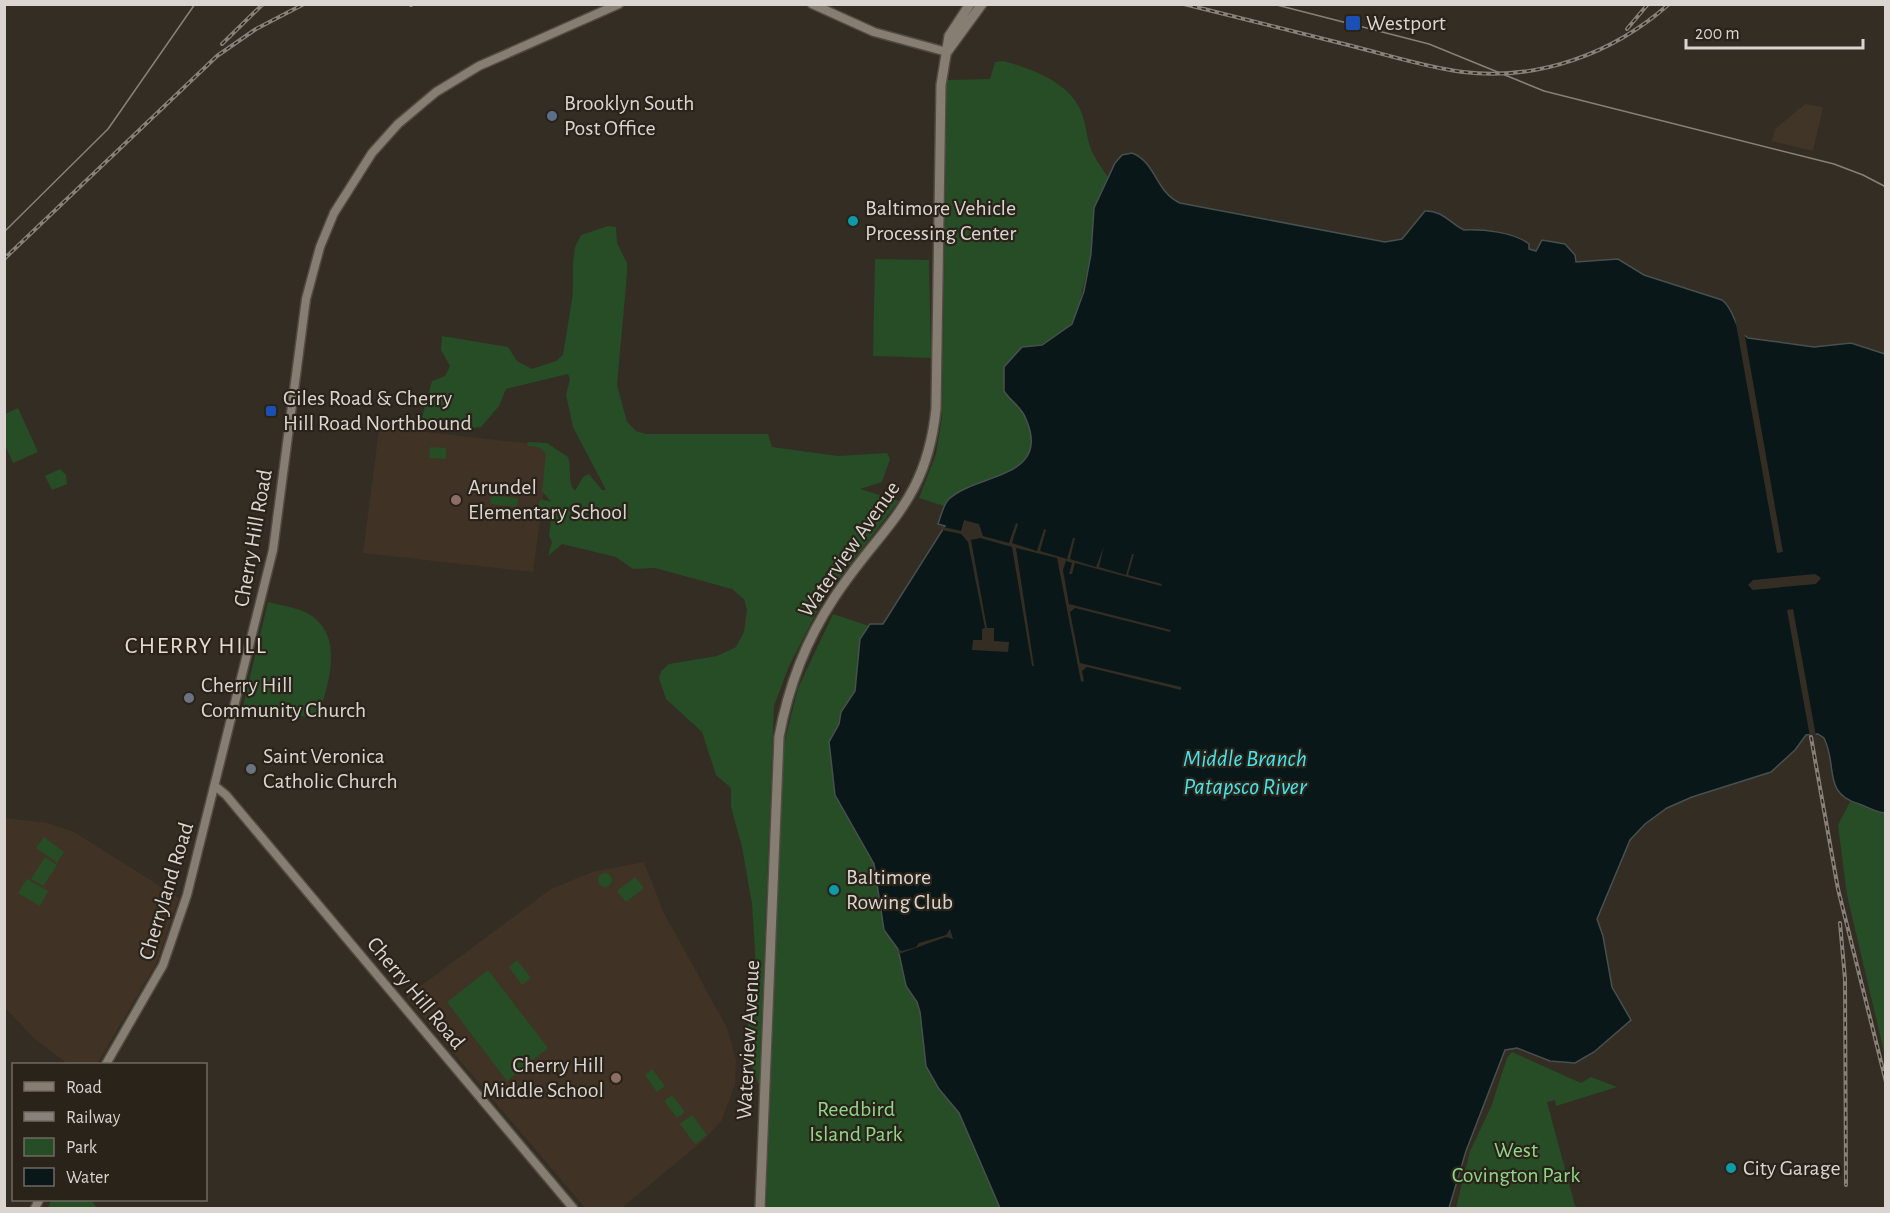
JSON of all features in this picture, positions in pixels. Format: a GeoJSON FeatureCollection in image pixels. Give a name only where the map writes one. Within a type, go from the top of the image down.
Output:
{"type":"FeatureCollection","features":[{"type":"Feature","properties":{"kind":"main road","name":"Waterview Avenue"},"geometry":{"type":"LineString","coordinates":[[760,1209],[779,737],[793,682],[820,621],[845,581],[907,504],[930,450],[936,409],[940,104],[949,36],[970,4]]}},
{"type":"Feature","properties":{"kind":"main road","name":"Waterview Avenue"},"geometry":{"type":"LineString","coordinates":[[947,52],[982,4]]}},
{"type":"Feature","properties":{"kind":"street","name":"Cherry Hill Road"},"geometry":{"type":"LineString","coordinates":[[573,1209],[226,795],[215,786],[273,550],[309,286],[320,247],[334,213],[372,153],[404,118],[436,92],[479,66],[619,4]]}},
{"type":"Feature","properties":{"kind":"street"},"geometry":{"type":"LineString","coordinates":[[812,4],[874,32],[947,52]]}},
{"type":"Feature","properties":{"kind":"street","name":"Cherryland Road"},"geometry":{"type":"LineString","coordinates":[[107,1063],[148,996],[171,948],[215,786]]}},
{"type":"Feature","properties":{"kind":"shaded area"},"geometry":{"type":"Polygon","coordinates":[[[1805,104],[1823,107],[1813,151],[1772,141],[1775,129],[1805,104]]]}},
{"type":"Feature","properties":{"kind":"shaded area","name":"Arundel Elementary School"},"geometry":{"type":"Polygon","coordinates":[[[382,427],[550,446],[533,572],[363,553],[379,430],[382,427]]]}},
{"type":"Feature","properties":{"kind":"shaded area"},"geometry":{"type":"Polygon","coordinates":[[[5,818],[47,823],[74,832],[179,898],[157,962],[98,1063],[67,1063],[36,1040],[5,1008],[5,818]]]}},
{"type":"Feature","properties":{"kind":"shaded area"},"geometry":{"type":"Polygon","coordinates":[[[644,862],[663,911],[727,1028],[736,1060],[735,1084],[722,1120],[705,1139],[622,1208],[585,1208],[406,997],[551,889],[592,872],[644,862]]]}},
{"type":"Feature","properties":{"kind":"green space"},"geometry":{"type":"Polygon","coordinates":[[[1003,61],[1047,77],[1074,99],[1082,114],[1091,149],[1108,177],[1094,208],[1091,254],[1076,316],[1057,336],[1032,347],[1004,391],[1027,420],[1032,440],[1028,454],[1018,465],[956,495],[944,506],[919,498],[936,454],[942,417],[947,80],[990,79],[995,62],[1003,61]]]}},
{"type":"Feature","properties":{"kind":"green space"},"geometry":{"type":"Polygon","coordinates":[[[608,226],[616,227],[617,243],[627,263],[617,385],[627,422],[636,431],[646,434],[768,434],[772,447],[838,456],[887,453],[890,459],[882,482],[860,489],[899,501],[824,598],[789,666],[774,706],[759,1085],[753,1070],[746,1009],[758,1001],[752,904],[742,847],[731,807],[731,788],[716,775],[702,732],[666,699],[659,678],[661,671],[669,664],[717,656],[736,647],[744,632],[747,610],[744,599],[732,589],[655,568],[633,569],[616,557],[562,544],[548,556],[552,542],[549,536],[551,520],[537,506],[541,499],[551,502],[542,491],[546,453],[538,447],[528,446],[527,442],[547,443],[568,457],[571,483],[575,491],[583,477],[589,474],[602,490],[606,490],[573,427],[566,395],[570,379],[568,374],[506,389],[499,406],[481,427],[421,421],[432,381],[445,376],[450,366],[441,350],[442,336],[508,347],[517,361],[532,369],[556,361],[563,355],[573,293],[575,247],[581,235],[608,226]]]}},
{"type":"Feature","properties":{"kind":"green space"},"geometry":{"type":"Polygon","coordinates":[[[875,259],[929,260],[931,358],[873,356],[875,259]]]}},
{"type":"Feature","properties":{"kind":"green space"},"geometry":{"type":"Polygon","coordinates":[[[18,408],[38,452],[13,463],[5,445],[5,414],[18,408]]]}},
{"type":"Feature","properties":{"kind":"green space"},"geometry":{"type":"Polygon","coordinates":[[[430,447],[446,448],[446,459],[429,458],[430,447]]]}},
{"type":"Feature","properties":{"kind":"green space"},"geometry":{"type":"Polygon","coordinates":[[[60,469],[66,475],[67,484],[52,490],[45,476],[60,469]]]}},
{"type":"Feature","properties":{"kind":"green space"},"geometry":{"type":"Polygon","coordinates":[[[491,495],[518,498],[517,507],[490,504],[491,495]]]}},
{"type":"Feature","properties":{"kind":"green space"},"geometry":{"type":"Polygon","coordinates":[[[268,602],[305,612],[318,622],[326,633],[331,661],[318,719],[284,713],[282,718],[242,710],[268,602]]]}},
{"type":"Feature","properties":{"kind":"green space","name":"Reedbird Island Park"},"geometry":{"type":"Polygon","coordinates":[[[833,614],[869,626],[860,639],[855,691],[841,712],[839,723],[829,742],[835,795],[874,864],[884,930],[898,949],[906,986],[917,1002],[920,1012],[926,1066],[939,1089],[959,1113],[1001,1208],[766,1208],[784,744],[798,688],[833,614]]]}},
{"type":"Feature","properties":{"kind":"green space"},"geometry":{"type":"Polygon","coordinates":[[[1850,802],[1885,813],[1885,1056],[1847,895],[1838,825],[1850,802]]]}},
{"type":"Feature","properties":{"kind":"green space"},"geometry":{"type":"Polygon","coordinates":[[[44,837],[64,852],[57,863],[36,848],[44,837]]]}},
{"type":"Feature","properties":{"kind":"green space"},"geometry":{"type":"Polygon","coordinates":[[[45,857],[57,865],[43,886],[31,879],[45,857]]]}},
{"type":"Feature","properties":{"kind":"green space"},"geometry":{"type":"Polygon","coordinates":[[[605,873],[610,875],[612,880],[610,885],[605,887],[600,885],[598,880],[600,875],[605,873]]]}},
{"type":"Feature","properties":{"kind":"green space"},"geometry":{"type":"Polygon","coordinates":[[[635,877],[644,888],[626,902],[617,891],[635,877]]]}},
{"type":"Feature","properties":{"kind":"green space"},"geometry":{"type":"Polygon","coordinates":[[[27,879],[48,891],[40,906],[18,893],[27,879]]]}},
{"type":"Feature","properties":{"kind":"green space"},"geometry":{"type":"Polygon","coordinates":[[[517,960],[531,978],[522,985],[509,967],[517,960]]]}},
{"type":"Feature","properties":{"kind":"green space"},"geometry":{"type":"Polygon","coordinates":[[[488,970],[548,1048],[507,1081],[447,1002],[488,970]]]}},
{"type":"Feature","properties":{"kind":"green space","name":"West Covington Park"},"geometry":{"type":"Polygon","coordinates":[[[1512,1052],[1581,1083],[1591,1077],[1617,1087],[1556,1106],[1555,1100],[1547,1102],[1575,1206],[1579,1208],[1456,1208],[1470,1151],[1491,1107],[1507,1058],[1512,1052]]]}},
{"type":"Feature","properties":{"kind":"green space"},"geometry":{"type":"Polygon","coordinates":[[[652,1069],[665,1086],[657,1092],[645,1075],[652,1069]]]}},
{"type":"Feature","properties":{"kind":"green space"},"geometry":{"type":"Polygon","coordinates":[[[672,1095],[685,1112],[677,1118],[664,1101],[672,1095]]]}},
{"type":"Feature","properties":{"kind":"green space"},"geometry":{"type":"Polygon","coordinates":[[[692,1115],[707,1135],[695,1144],[680,1124],[692,1115]]]}},
{"type":"Feature","properties":{"kind":"green space"},"geometry":{"type":"Polygon","coordinates":[[[51,1201],[92,1201],[97,1208],[48,1208],[51,1201]]]}},
{"type":"Feature","properties":{"kind":"water","name":"Middle Branch Patapsco River"},"geometry":{"type":"Polygon","coordinates":[[[1132,153],[1146,163],[1166,192],[1180,203],[1385,242],[1402,239],[1425,211],[1431,211],[1464,230],[1507,234],[1523,240],[1529,244],[1529,249],[1536,251],[1542,240],[1565,244],[1575,255],[1576,262],[1618,259],[1644,275],[1722,300],[1727,304],[1743,334],[1748,338],[1814,347],[1851,343],[1885,354],[1885,813],[1847,799],[1840,793],[1835,786],[1828,748],[1824,738],[1818,734],[1806,735],[1795,750],[1771,772],[1692,797],[1667,808],[1645,824],[1630,840],[1597,919],[1603,936],[1612,987],[1631,1020],[1594,1052],[1575,1063],[1550,1061],[1517,1048],[1505,1050],[1466,1151],[1449,1208],[1000,1208],[959,1113],[939,1089],[926,1066],[920,1012],[917,1002],[906,986],[898,949],[884,930],[874,864],[835,795],[829,742],[839,724],[841,712],[855,691],[860,639],[870,624],[883,624],[945,526],[938,524],[949,499],[961,491],[1008,472],[1020,464],[1029,453],[1031,439],[1026,419],[1004,391],[1004,367],[1022,347],[1042,345],[1072,324],[1084,291],[1091,254],[1094,208],[1115,163],[1122,155],[1132,153]]]}},
{"type":"Feature","properties":{"kind":"pier"},"geometry":{"type":"Polygon","coordinates":[[[1733,307],[1744,331],[1783,552],[1777,553],[1733,307]]]}},
{"type":"Feature","properties":{"kind":"pier"},"geometry":{"type":"Polygon","coordinates":[[[964,520],[979,524],[983,536],[1009,543],[1016,523],[1018,524],[1012,543],[1037,551],[1044,529],[1046,530],[1040,551],[1067,559],[1073,538],[1075,538],[1070,559],[1096,567],[1104,546],[1099,567],[1126,575],[1132,554],[1134,554],[1128,575],[1162,584],[1161,586],[1075,563],[1072,574],[1069,574],[1072,563],[1066,561],[1063,570],[1069,604],[1171,630],[1170,632],[1075,608],[1070,612],[1080,663],[1181,687],[1181,690],[1087,667],[1082,671],[1084,681],[1081,682],[1057,558],[1016,548],[1034,666],[1032,666],[1012,547],[980,538],[971,540],[987,628],[994,628],[994,641],[1009,642],[1008,652],[972,650],[973,640],[982,640],[982,629],[985,628],[968,542],[961,534],[942,530],[944,527],[961,531],[964,520]]]}},
{"type":"Feature","properties":{"kind":"pier"},"geometry":{"type":"Polygon","coordinates":[[[1815,574],[1821,578],[1816,584],[1753,590],[1748,585],[1753,580],[1815,574]]]}},
{"type":"Feature","properties":{"kind":"pier"},"geometry":{"type":"Polygon","coordinates":[[[1793,609],[1816,736],[1810,737],[1787,610],[1793,609]]]}},
{"type":"Feature","properties":{"kind":"pier"},"geometry":{"type":"Polygon","coordinates":[[[950,929],[953,939],[946,937],[899,954],[898,949],[902,951],[916,947],[919,943],[946,935],[950,929]]]}},
{"type":"Feature","properties":{"kind":"tram line"},"geometry":{"type":"LineString","coordinates":[[4,232],[108,129],[195,4]]}},
{"type":"Feature","properties":{"kind":"tram line"},"geometry":{"type":"LineString","coordinates":[[1273,4],[1429,44],[1544,91],[1834,164],[1886,187]]}},
{"type":"Feature","properties":{"kind":"railway"},"geometry":{"type":"LineString","coordinates":[[222,44],[263,4]]}},
{"type":"Feature","properties":{"kind":"railway"},"geometry":{"type":"LineString","coordinates":[[4,259],[217,56],[256,29],[304,4]]}},
{"type":"Feature","properties":{"kind":"railway"},"geometry":{"type":"LineString","coordinates":[[1184,4],[1421,64],[1449,70],[1491,74],[1546,68],[1599,50],[1647,22],[1669,4]]}},
{"type":"Feature","properties":{"kind":"railway"},"geometry":{"type":"LineString","coordinates":[[1627,29],[1648,4]]}},
{"type":"Feature","properties":{"kind":"railway"},"geometry":{"type":"LineString","coordinates":[[1811,737],[1838,889],[1886,1082]]}},
{"type":"Feature","properties":{"kind":"railway"},"geometry":{"type":"LineString","coordinates":[[1840,923],[1845,979],[1846,1185]]}},
{"type":"Feature","properties":{"kind":"place","name":"Westport"},"geometry":{"type":"Point","coordinates":[1353,23]}},
{"type":"Feature","properties":{"kind":"place","name":"Brooklyn South Post Office"},"geometry":{"type":"Point","coordinates":[552,116]}},
{"type":"Feature","properties":{"kind":"place","name":"Baltimore Vehicle Processing Center"},"geometry":{"type":"Point","coordinates":[853,221]}},
{"type":"Feature","properties":{"kind":"place","name":"Giles Road & Cherry Hill Road Northbound"},"geometry":{"type":"Point","coordinates":[271,411]}},
{"type":"Feature","properties":{"kind":"place","name":"Arundel Elementary School"},"geometry":{"type":"Point","coordinates":[456,500]}},
{"type":"Feature","properties":{"kind":"place","name":"Cherry Hill Community Church"},"geometry":{"type":"Point","coordinates":[189,698]}},
{"type":"Feature","properties":{"kind":"place","name":"Saint Veronica Catholic Church"},"geometry":{"type":"Point","coordinates":[251,769]}},
{"type":"Feature","properties":{"kind":"place","name":"Baltimore Rowing Club"},"geometry":{"type":"Point","coordinates":[834,890]}},
{"type":"Feature","properties":{"kind":"place","name":"Cherry Hill Middle School"},"geometry":{"type":"Point","coordinates":[616,1078]}},
{"type":"Feature","properties":{"kind":"place","name":"City Garage"},"geometry":{"type":"Point","coordinates":[1731,1168]}},
{"type":"Feature","properties":{"kind":"district","name":"CHERRY HILL"},"geometry":{"type":"Point","coordinates":[196,646]}}]}
